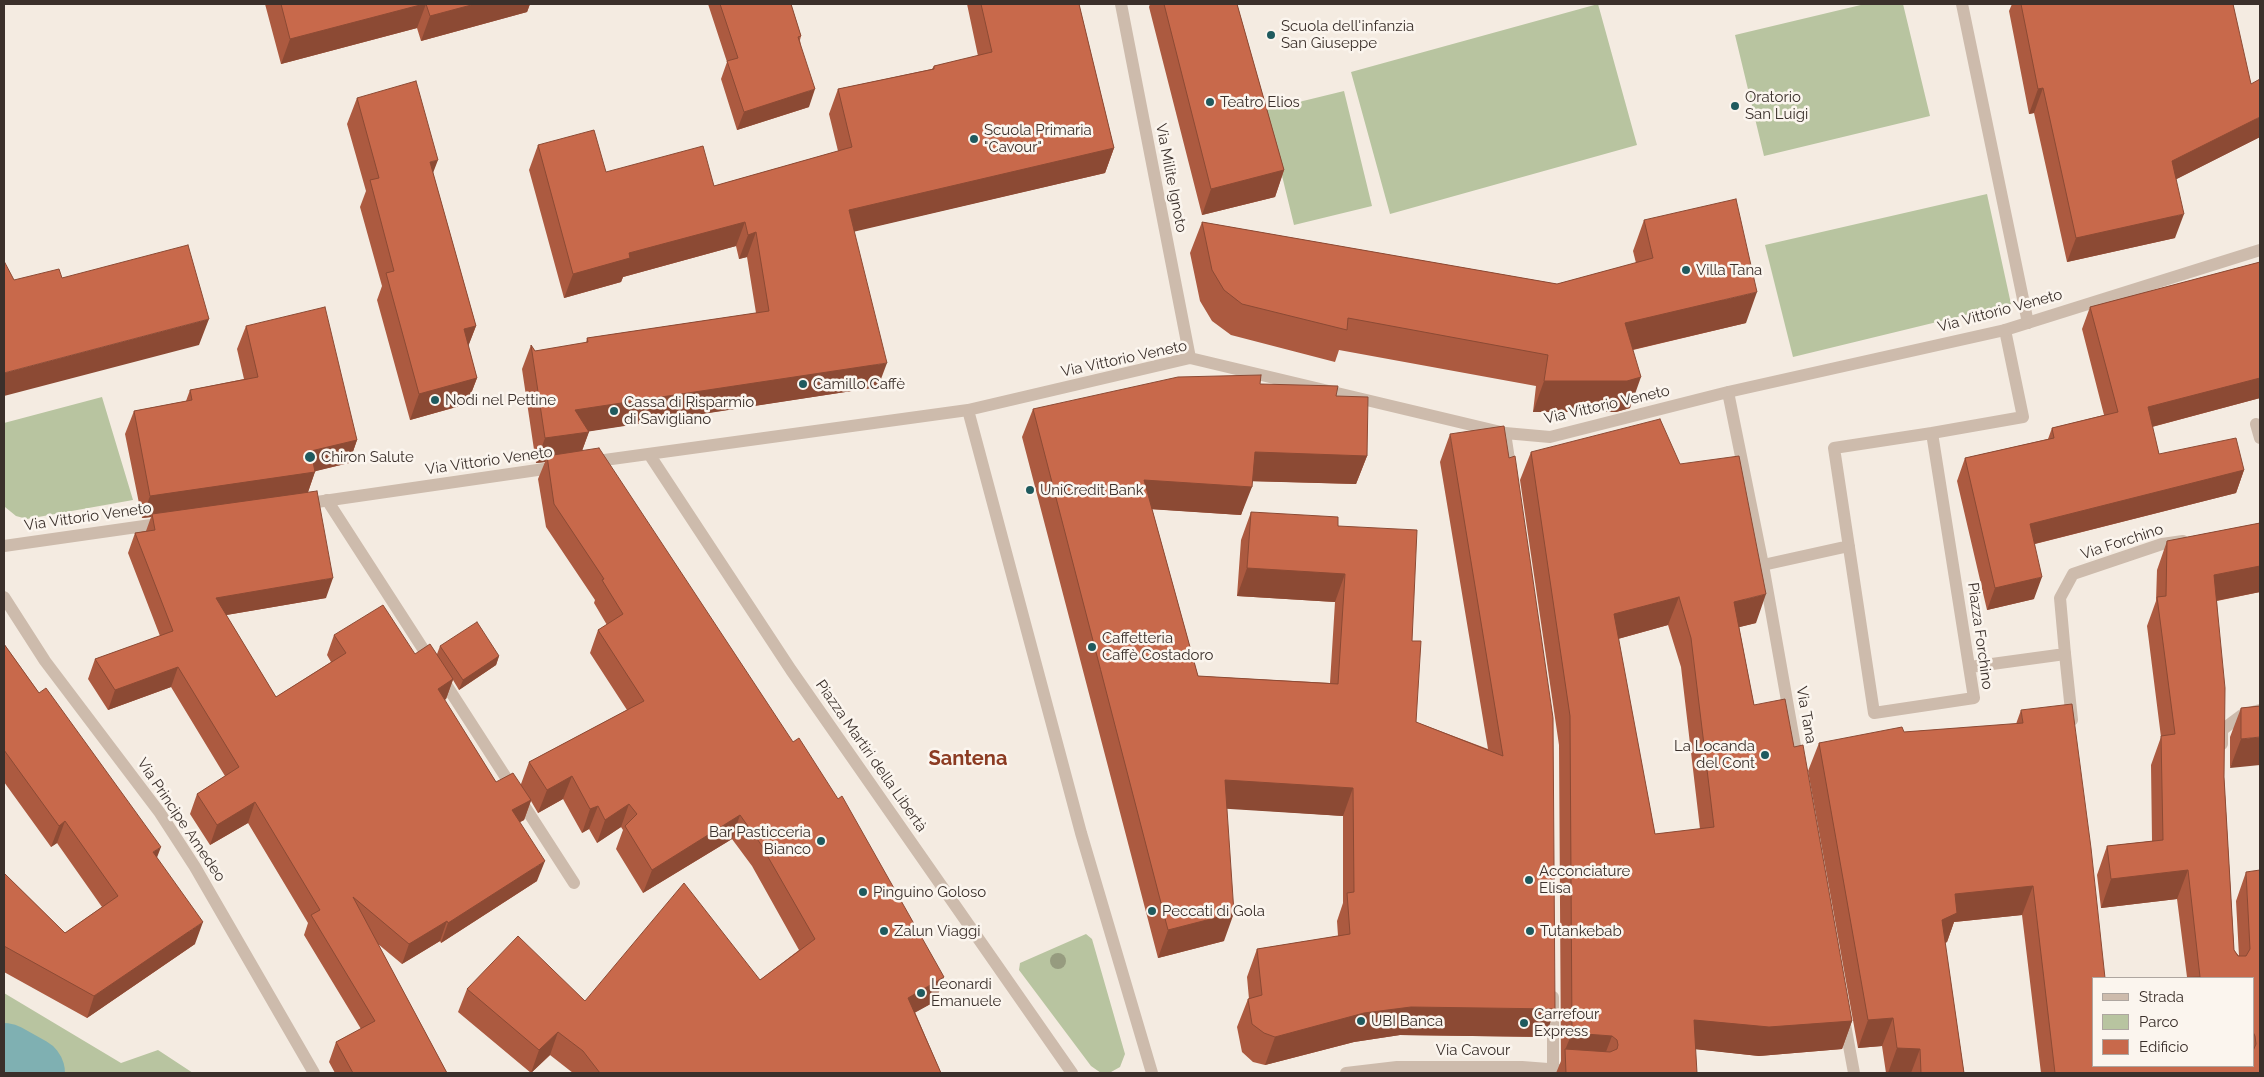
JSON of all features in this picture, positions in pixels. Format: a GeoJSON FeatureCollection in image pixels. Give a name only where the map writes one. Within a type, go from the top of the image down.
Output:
{"type":"FeatureCollection","features":[{"type":"Feature","properties":{"kind":"street","name":"Via Milite Ignoto"},"geometry":{"type":"LineString","coordinates":[[1121,4],[1190,358]]}},
{"type":"Feature","properties":{"kind":"street"},"geometry":{"type":"LineString","coordinates":[[1962,4],[2028,323]]}},
{"type":"Feature","properties":{"kind":"street","name":"Via Vittorio Veneto"},"geometry":{"type":"LineString","coordinates":[[288,506],[968,410],[1190,358],[1505,433],[1550,437],[1728,392],[2005,330],[2260,250]]}},
{"type":"Feature","properties":{"kind":"street","name":"Piazza Forchino"},"geometry":{"type":"LineString","coordinates":[[1932,433],[1974,698],[1874,713],[1834,448],[2023,417],[2005,330]]}},
{"type":"Feature","properties":{"kind":"street","name":"Via Tana"},"geometry":{"type":"LineString","coordinates":[[1728,392],[1763,565],[1801,780]]}},
{"type":"Feature","properties":{"kind":"street"},"geometry":{"type":"LineString","coordinates":[[968,410],[1082,833],[1152,1073]]}},
{"type":"Feature","properties":{"kind":"street"},"geometry":{"type":"LineString","coordinates":[[2256,424],[2260,438]]}},
{"type":"Feature","properties":{"kind":"street"},"geometry":{"type":"LineString","coordinates":[[1505,433],[1512,482]]}},
{"type":"Feature","properties":{"kind":"street","name":"Piazza Martiri della Libertà"},"geometry":{"type":"LineString","coordinates":[[649,454],[791,670],[1072,1073]]}},
{"type":"Feature","properties":{"kind":"street"},"geometry":{"type":"LineString","coordinates":[[327,500],[574,883]]}},
{"type":"Feature","properties":{"kind":"street","name":"Via Vittorio Veneto"},"geometry":{"type":"LineString","coordinates":[[4,546],[180,521]]}},
{"type":"Feature","properties":{"kind":"street","name":"Via Forchino"},"geometry":{"type":"LineString","coordinates":[[2073,733],[2060,598],[2073,574],[2162,544],[2199,538]]}},
{"type":"Feature","properties":{"kind":"street"},"geometry":{"type":"LineString","coordinates":[[1763,565],[1849,546]]}},
{"type":"Feature","properties":{"kind":"street","name":"Via Principe Amedeo"},"geometry":{"type":"LineString","coordinates":[[4,597],[45,661],[160,813],[195,866],[314,1073]]}},
{"type":"Feature","properties":{"kind":"street"},"geometry":{"type":"LineString","coordinates":[[1970,667],[2065,654]]}},
{"type":"Feature","properties":{"kind":"street"},"geometry":{"type":"LineString","coordinates":[[2222,758],[2222,730],[2242,715],[2260,710]]}},
{"type":"Feature","properties":{"kind":"street"},"geometry":{"type":"LineString","coordinates":[[1553,981],[1553,1068]]}},
{"type":"Feature","properties":{"kind":"street"},"geometry":{"type":"LineString","coordinates":[[1842,1005],[1854,1073]]}},
{"type":"Feature","properties":{"kind":"street","name":"Via Cavour"},"geometry":{"type":"LineString","coordinates":[[1346,1073],[1397,1067],[1553,1068],[1600,1073]]}},
{"type":"Feature","properties":{"kind":"green space"},"geometry":{"type":"Polygon","coordinates":[[[1598,4],[1637,145],[1390,214],[1351,72],[1598,4]]]}},
{"type":"Feature","properties":{"kind":"green space"},"geometry":{"type":"Polygon","coordinates":[[[1865,4],[1903,4],[1930,116],[1764,156],[1735,35],[1865,4]]]}},
{"type":"Feature","properties":{"kind":"green space"},"geometry":{"type":"Polygon","coordinates":[[[1344,91],[1372,206],[1294,225],[1266,110],[1344,91]]]}},
{"type":"Feature","properties":{"kind":"green space"},"geometry":{"type":"Polygon","coordinates":[[[1987,194],[2011,304],[1793,357],[1765,245],[1987,194]]]}},
{"type":"Feature","properties":{"kind":"green space"},"geometry":{"type":"Polygon","coordinates":[[[102,397],[133,500],[27,519],[16,516],[5,507],[4,423],[102,397]]]}},
{"type":"Feature","properties":{"kind":"green space"},"geometry":{"type":"Polygon","coordinates":[[[1086,934],[1092,939],[1125,1054],[1120,1067],[1111,1072],[1101,1073],[1091,1066],[1019,970],[1020,963],[1086,934]]]}},
{"type":"Feature","properties":{"kind":"green space"},"geometry":{"type":"Polygon","coordinates":[[[4,993],[121,1063],[158,1050],[193,1073],[52,1073],[4,1046],[4,993]]]}},
{"type":"Feature","properties":{"kind":"building"},"geometry":{"type":"Polygon","coordinates":[[[281,4],[424,4],[290,39],[281,4]]]}},
{"type":"Feature","properties":{"kind":"building"},"geometry":{"type":"Polygon","coordinates":[[[426,4],[475,4],[430,16],[426,4]]]}},
{"type":"Feature","properties":{"kind":"building"},"geometry":{"type":"Polygon","coordinates":[[[720,4],[791,4],[801,36],[798,37],[815,89],[744,112],[727,61],[738,58],[720,4]]]}},
{"type":"Feature","properties":{"kind":"building"},"geometry":{"type":"Polygon","coordinates":[[[981,4],[1079,4],[1114,148],[849,210],[887,363],[575,410],[589,432],[545,438],[531,345],[535,351],[588,342],[587,338],[769,311],[756,232],[748,235],[745,222],[629,253],[630,258],[573,274],[538,145],[594,130],[606,172],[703,146],[714,186],[852,147],[838,89],[934,69],[934,66],[992,52],[981,4]]]}},
{"type":"Feature","properties":{"kind":"building","name":"Teatro Elios"},"geometry":{"type":"Polygon","coordinates":[[[1164,4],[1237,4],[1284,170],[1211,189],[1164,4]]]}},
{"type":"Feature","properties":{"kind":"building"},"geometry":{"type":"Polygon","coordinates":[[[2021,4],[2233,4],[2251,84],[2260,79],[2260,117],[2172,161],[2184,214],[2076,238],[2043,88],[2038,89],[2021,4]]]}},
{"type":"Feature","properties":{"kind":"building"},"geometry":{"type":"Polygon","coordinates":[[[416,81],[438,160],[430,162],[476,326],[464,329],[477,378],[419,394],[386,273],[394,271],[370,180],[379,178],[357,98],[416,81]]]}},
{"type":"Feature","properties":{"kind":"building"},"geometry":{"type":"Polygon","coordinates":[[[1736,199],[1757,292],[1625,323],[1641,377],[1627,381],[1544,381],[1548,355],[1348,318],[1347,330],[1242,304],[1224,290],[1212,270],[1202,222],[1557,284],[1653,258],[1644,220],[1736,199]]]}},
{"type":"Feature","properties":{"kind":"building"},"geometry":{"type":"Polygon","coordinates":[[[188,245],[209,319],[4,373],[4,261],[14,280],[59,269],[62,278],[188,245]]]}},
{"type":"Feature","properties":{"kind":"building"},"geometry":{"type":"Polygon","coordinates":[[[2260,262],[2260,378],[2148,407],[2159,454],[2236,438],[2244,470],[2030,524],[2042,577],[1995,588],[1965,458],[2054,438],[2052,428],[2118,412],[2090,307],[2260,262]]]}},
{"type":"Feature","properties":{"kind":"building"},"geometry":{"type":"Polygon","coordinates":[[[325,307],[357,440],[311,451],[315,472],[150,496],[134,411],[192,400],[190,390],[258,377],[246,326],[325,307]]]}},
{"type":"Feature","properties":{"kind":"building"},"geometry":{"type":"Polygon","coordinates":[[[1261,375],[1260,384],[1338,386],[1336,396],[1368,397],[1367,456],[1255,452],[1252,487],[1144,480],[1198,676],[1338,684],[1345,574],[1247,568],[1251,512],[1338,517],[1338,526],[1417,530],[1412,641],[1421,641],[1416,722],[1503,756],[1450,434],[1504,426],[1509,458],[1515,456],[1553,718],[1555,1009],[1411,1007],[1364,1013],[1275,1037],[1264,1033],[1252,1024],[1248,999],[1262,995],[1257,949],[1350,934],[1347,893],[1354,892],[1353,788],[1225,780],[1234,913],[1168,930],[1033,409],[1178,377],[1261,375]]]}},
{"type":"Feature","properties":{"kind":"building"},"geometry":{"type":"Polygon","coordinates":[[[1660,419],[1680,464],[1739,456],[1766,594],[1734,602],[1754,705],[1785,699],[1794,747],[1803,745],[1852,1021],[1769,1027],[1694,1020],[1697,1073],[1566,1073],[1565,1049],[1610,1052],[1617,1049],[1618,1045],[1617,1040],[1612,1036],[1572,1033],[1570,716],[1531,452],[1660,419]],[[1679,597],[1614,614],[1655,834],[1714,827],[1691,638],[1679,597]]]}},
{"type":"Feature","properties":{"kind":"building"},"geometry":{"type":"Polygon","coordinates":[[[599,448],[793,742],[799,738],[838,799],[842,796],[944,977],[908,998],[941,1073],[600,1073],[583,1051],[558,1032],[539,1050],[467,989],[518,936],[585,1001],[684,883],[760,980],[815,939],[760,843],[740,815],[652,870],[625,826],[637,814],[629,804],[605,820],[598,806],[590,809],[572,776],[547,790],[529,762],[644,701],[598,630],[623,614],[602,580],[604,579],[554,504],[547,456],[599,448]]]}},
{"type":"Feature","properties":{"kind":"building"},"geometry":{"type":"Polygon","coordinates":[[[317,491],[333,578],[216,598],[276,697],[346,653],[334,635],[383,605],[415,654],[430,644],[453,679],[438,689],[496,782],[513,773],[531,800],[512,810],[545,861],[448,923],[447,921],[409,944],[353,897],[447,1073],[353,1073],[336,1042],[375,1021],[311,915],[320,910],[255,802],[217,825],[197,794],[239,767],[178,667],[115,690],[95,659],[173,631],[135,533],[155,530],[152,514],[317,491]]]}},
{"type":"Feature","properties":{"kind":"building"},"geometry":{"type":"Polygon","coordinates":[[[2260,523],[2260,566],[2214,575],[2225,688],[2224,777],[2234,950],[2238,956],[2246,956],[2250,949],[2246,872],[2260,870],[2260,1073],[2055,1073],[2033,886],[1955,894],[1957,913],[1942,920],[1964,1073],[1921,1073],[1920,1049],[1897,1048],[1893,1018],[1868,1020],[1819,743],[1902,727],[1904,732],[2023,723],[2021,710],[2072,704],[2091,848],[2105,977],[2092,977],[2092,1067],[2254,1067],[2254,1049],[2256,1044],[2254,1034],[2254,977],[2200,977],[2188,870],[2111,879],[2107,846],[2163,840],[2161,736],[2175,734],[2157,597],[2166,596],[2167,541],[2260,523]]]}},
{"type":"Feature","properties":{"kind":"building"},"geometry":{"type":"Polygon","coordinates":[[[477,622],[499,656],[463,680],[440,646],[477,622]]]}},
{"type":"Feature","properties":{"kind":"building"},"geometry":{"type":"Polygon","coordinates":[[[4,644],[39,693],[46,688],[161,847],[153,852],[203,922],[94,996],[4,946],[4,873],[65,933],[118,896],[65,821],[59,826],[4,750],[4,644]]]}},
{"type":"Feature","properties":{"kind":"building"},"geometry":{"type":"Polygon","coordinates":[[[2260,706],[2260,737],[2241,739],[2241,708],[2260,706]]]}},
{"type":"Feature","properties":{"kind":"waterway"},"geometry":{"type":"LineString","coordinates":[[4,1059],[29,1073]]}},
{"type":"Feature","properties":{"kind":"place","name":"Scuola dell'infanzia San Giuseppe"},"geometry":{"type":"Point","coordinates":[1271,35]}},
{"type":"Feature","properties":{"kind":"place","name":"Teatro Elios"},"geometry":{"type":"Point","coordinates":[1210,102]}},
{"type":"Feature","properties":{"kind":"place","name":"Oratorio San Luigi"},"geometry":{"type":"Point","coordinates":[1735,106]}},
{"type":"Feature","properties":{"kind":"place","name":"Scuola Primaria \"Cavour\""},"geometry":{"type":"Point","coordinates":[974,139]}},
{"type":"Feature","properties":{"kind":"place","name":"Villa Tana"},"geometry":{"type":"Point","coordinates":[1686,270]}},
{"type":"Feature","properties":{"kind":"place","name":"Camillo Caffè"},"geometry":{"type":"Point","coordinates":[803,384]}},
{"type":"Feature","properties":{"kind":"place","name":"Nodi nel Pettine"},"geometry":{"type":"Point","coordinates":[435,400]}},
{"type":"Feature","properties":{"kind":"place","name":"Cassa di Risparmio di Savigliano"},"geometry":{"type":"Point","coordinates":[614,411]}},
{"type":"Feature","properties":{"kind":"place","name":"Chiron Salute"},"geometry":{"type":"Point","coordinates":[310,457]}},
{"type":"Feature","properties":{"kind":"place","name":"UniCredit Bank"},"geometry":{"type":"Point","coordinates":[1030,490]}},
{"type":"Feature","properties":{"kind":"place","name":"Caffetteria Caffè Costadoro"},"geometry":{"type":"Point","coordinates":[1092,647]}},
{"type":"Feature","properties":{"kind":"place","name":"La Locanda del Cont"},"geometry":{"type":"Point","coordinates":[1765,755]}},
{"type":"Feature","properties":{"kind":"place","name":"Bar Pasticceria Bianco"},"geometry":{"type":"Point","coordinates":[821,841]}},
{"type":"Feature","properties":{"kind":"place","name":"Acconciature Elisa"},"geometry":{"type":"Point","coordinates":[1529,880]}},
{"type":"Feature","properties":{"kind":"place","name":"Pinguino Goloso"},"geometry":{"type":"Point","coordinates":[863,892]}},
{"type":"Feature","properties":{"kind":"place","name":"Peccati di Gola"},"geometry":{"type":"Point","coordinates":[1152,911]}},
{"type":"Feature","properties":{"kind":"place","name":"Zalun Viaggi"},"geometry":{"type":"Point","coordinates":[884,931]}},
{"type":"Feature","properties":{"kind":"place","name":"Tutankebab"},"geometry":{"type":"Point","coordinates":[1530,931]}},
{"type":"Feature","properties":{"kind":"place","name":"Leonardi Emanuele"},"geometry":{"type":"Point","coordinates":[921,993]}},
{"type":"Feature","properties":{"kind":"place","name":"UBI Banca"},"geometry":{"type":"Point","coordinates":[1361,1021]}},
{"type":"Feature","properties":{"kind":"place","name":"Carrefour Express"},"geometry":{"type":"Point","coordinates":[1524,1023]}},
{"type":"Feature","properties":{"kind":"district","name":"Santena"},"geometry":{"type":"Point","coordinates":[968,759]}}]}
